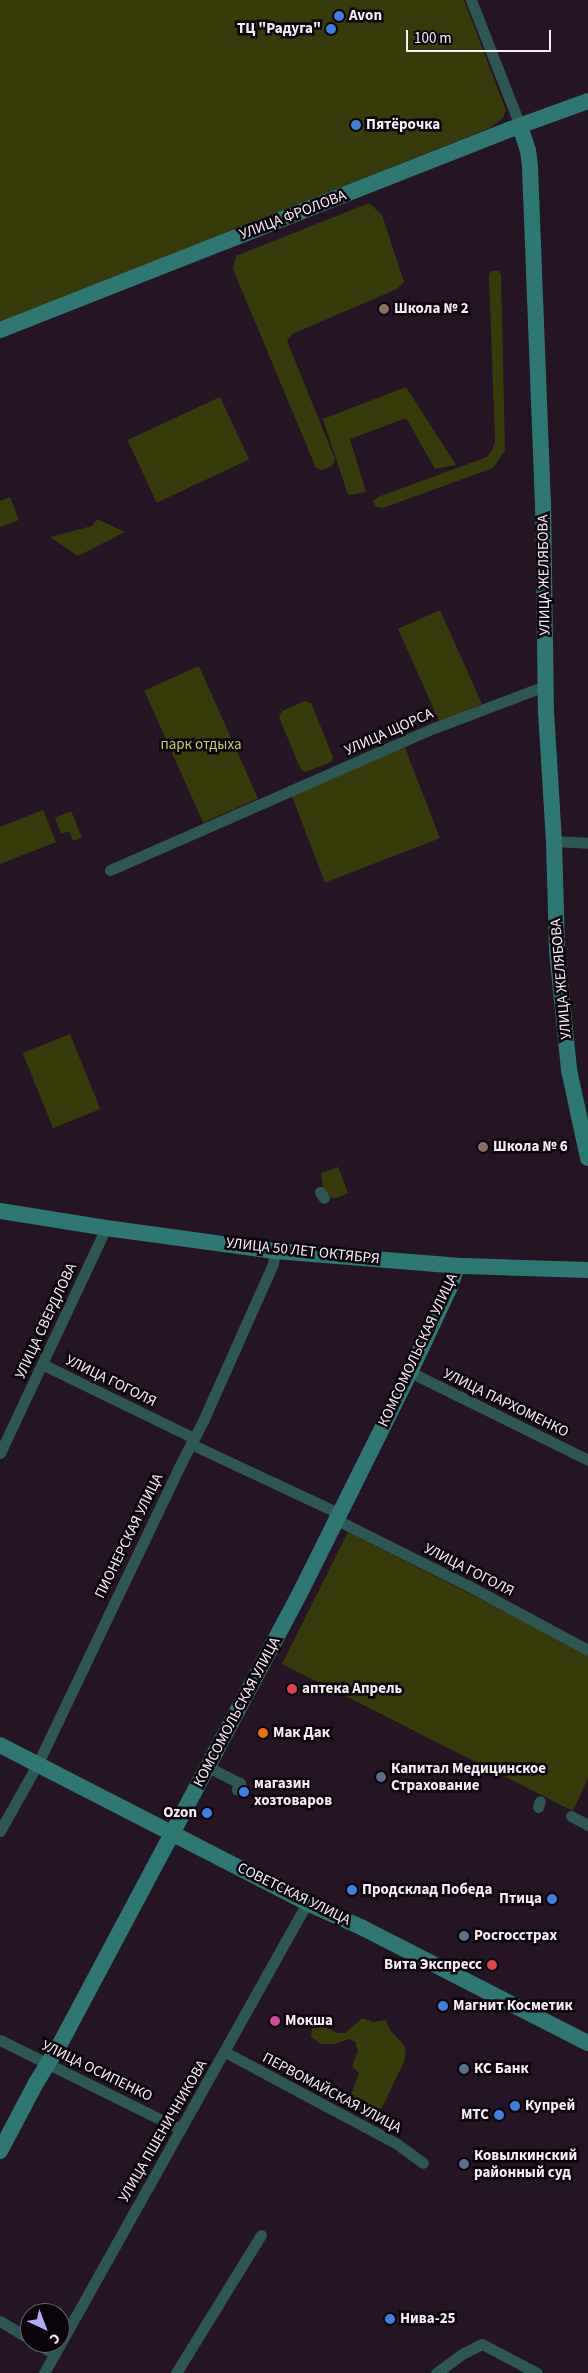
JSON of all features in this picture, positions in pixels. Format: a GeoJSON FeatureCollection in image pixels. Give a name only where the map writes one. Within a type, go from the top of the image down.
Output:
{"type":"FeatureCollection","features":[{"type":"Feature","properties":{"kind":"street","name":"УЛИЦА ЖЕЛЯБОВА"},"geometry":{"type":"LineString","coordinates":[[471,0],[520,126],[528,150],[530,167],[557,951],[569,1070],[588,1158]]}},
{"type":"Feature","properties":{"kind":"street","name":"УЛИЦА ФРОЛОВА"},"geometry":{"type":"LineString","coordinates":[[0,330],[520,126],[588,102]]}},
{"type":"Feature","properties":{"kind":"street","name":"УЛИЦА ЩОРСА"},"geometry":{"type":"LineString","coordinates":[[110,870],[434,728],[547,685]]}},
{"type":"Feature","properties":{"kind":"street"},"geometry":{"type":"LineString","coordinates":[[554,841],[588,843]]}},
{"type":"Feature","properties":{"kind":"street","name":"УЛИЦА 50 ЛЕТ ОКТЯБРЯ"},"geometry":{"type":"LineString","coordinates":[[0,1202],[19,1214]]}},
{"type":"Feature","properties":{"kind":"street","name":"УЛИЦА 50 ЛЕТ ОКТЯБРЯ"},"geometry":{"type":"LineString","coordinates":[[0,1211],[106,1228],[275,1251],[457,1266],[588,1270]]}},
{"type":"Feature","properties":{"kind":"street","name":"УЛИЦА СВЕРДЛОВА"},"geometry":{"type":"LineString","coordinates":[[0,1454],[106,1228]]}},
{"type":"Feature","properties":{"kind":"street","name":"ПИОНЕРСКАЯ УЛИЦА"},"geometry":{"type":"LineString","coordinates":[[0,1831],[38,1763],[192,1441],[273,1264],[275,1251]]}},
{"type":"Feature","properties":{"kind":"street","name":"КОМСОМОЛЬСКАЯ УЛИЦА"},"geometry":{"type":"LineString","coordinates":[[0,2151],[300,1594],[410,1372],[450,1287],[457,1266]]}},
{"type":"Feature","properties":{"kind":"street","name":"УЛИЦА ГОГОЛЯ"},"geometry":{"type":"LineString","coordinates":[[42,1364],[337,1516],[588,1650]]}},
{"type":"Feature","properties":{"kind":"street","name":"УЛИЦА ПАРХОМЕНКО"},"geometry":{"type":"LineString","coordinates":[[410,1372],[588,1460]]}},
{"type":"Feature","properties":{"kind":"street","name":"СОВЕТСКАЯ УЛИЦА"},"geometry":{"type":"LineString","coordinates":[[0,1745],[307,1903],[361,1927],[588,2043]]}},
{"type":"Feature","properties":{"kind":"street"},"geometry":{"type":"LineString","coordinates":[[208,1767],[240,1783],[237,1789],[239,1790]]}},
{"type":"Feature","properties":{"kind":"street"},"geometry":{"type":"LineString","coordinates":[[571,1816],[588,1825]]}},
{"type":"Feature","properties":{"kind":"street","name":"УЛИЦА ПШЕНИЧНИКОВА"},"geometry":{"type":"LineString","coordinates":[[44,2373],[307,1903]]}},
{"type":"Feature","properties":{"kind":"street","name":"УЛИЦА ОСИПЕНКО"},"geometry":{"type":"LineString","coordinates":[[0,2040],[180,2129]]}},
{"type":"Feature","properties":{"kind":"street","name":"ПЕРВОМАЙСКАЯ УЛИЦА"},"geometry":{"type":"LineString","coordinates":[[225,2052],[397,2144],[423,2163]]}},
{"type":"Feature","properties":{"kind":"street"},"geometry":{"type":"LineString","coordinates":[[176,2373],[261,2235]]}},
{"type":"Feature","properties":{"kind":"street"},"geometry":{"type":"LineString","coordinates":[[0,2321],[20,2334]]}},
{"type":"Feature","properties":{"kind":"street"},"geometry":{"type":"LineString","coordinates":[[436,2373],[464,2353],[482,2344],[538,2373]]}},
{"type":"Feature","properties":{"kind":"green space"},"geometry":{"type":"Polygon","coordinates":[[[0,0],[464,0],[506,110],[503,118],[490,128],[0,322],[0,0]]]}},
{"type":"Feature","properties":{"kind":"green space"},"geometry":{"type":"Polygon","coordinates":[[[369,203],[382,215],[404,282],[397,289],[292,334],[287,341],[335,459],[332,466],[322,470],[316,468],[233,269],[236,256],[369,203]]]}},
{"type":"Feature","properties":{"kind":"green space"},"geometry":{"type":"Polygon","coordinates":[[[491,271],[498,271],[501,274],[505,450],[493,468],[383,508],[376,507],[373,501],[378,497],[487,457],[493,448],[495,441],[489,275],[491,271]]]}},
{"type":"Feature","properties":{"kind":"green space"},"geometry":{"type":"Polygon","coordinates":[[[406,387],[456,465],[435,469],[406,418],[350,439],[366,492],[348,495],[323,419],[406,387]]]}},
{"type":"Feature","properties":{"kind":"green space"},"geometry":{"type":"Polygon","coordinates":[[[220,397],[249,460],[157,503],[128,440],[220,397]]]}},
{"type":"Feature","properties":{"kind":"green space"},"geometry":{"type":"Polygon","coordinates":[[[10,497],[19,520],[0,527],[0,501],[10,497]]]}},
{"type":"Feature","properties":{"kind":"green space"},"geometry":{"type":"Polygon","coordinates":[[[97,519],[125,532],[78,556],[50,537],[92,526],[97,519]]]}},
{"type":"Feature","properties":{"kind":"green space"},"geometry":{"type":"Polygon","coordinates":[[[440,610],[482,704],[440,723],[398,629],[440,610]]]}},
{"type":"Feature","properties":{"kind":"green space","name":"парк отдыха"},"geometry":{"type":"Polygon","coordinates":[[[199,666],[258,798],[203,823],[144,690],[199,666]]]}},
{"type":"Feature","properties":{"kind":"green space"},"geometry":{"type":"Polygon","coordinates":[[[305,701],[311,703],[333,757],[331,762],[306,772],[301,770],[279,717],[282,711],[305,701]]]}},
{"type":"Feature","properties":{"kind":"green space"},"geometry":{"type":"Polygon","coordinates":[[[404,745],[440,838],[325,882],[289,789],[404,745]]]}},
{"type":"Feature","properties":{"kind":"green space"},"geometry":{"type":"Polygon","coordinates":[[[43,810],[56,842],[0,864],[0,827],[43,810]]]}},
{"type":"Feature","properties":{"kind":"green space"},"geometry":{"type":"Polygon","coordinates":[[[71,811],[82,838],[73,841],[69,831],[61,834],[55,818],[71,811]]]}},
{"type":"Feature","properties":{"kind":"green space"},"geometry":{"type":"Polygon","coordinates":[[[70,1034],[100,1109],[53,1128],[23,1053],[70,1034]]]}},
{"type":"Feature","properties":{"kind":"green space"},"geometry":{"type":"Polygon","coordinates":[[[338,1167],[348,1193],[337,1198],[324,1197],[321,1173],[338,1167]]]}},
{"type":"Feature","properties":{"kind":"green space"},"geometry":{"type":"Polygon","coordinates":[[[348,1532],[588,1653],[588,1778],[573,1811],[282,1664],[348,1532]]]}},
{"type":"Feature","properties":{"kind":"green space"},"geometry":{"type":"Polygon","coordinates":[[[362,2018],[373,2022],[386,2020],[390,2030],[403,2044],[406,2051],[404,2062],[379,2114],[372,2118],[348,2103],[359,2073],[352,2066],[358,2051],[355,2042],[349,2039],[335,2044],[321,2044],[311,2037],[312,2028],[316,2023],[338,2033],[345,2033],[362,2018]]]}},
{"type":"Feature","properties":{"kind":"place","name":"Avon"},"geometry":{"type":"Point","coordinates":[339,16]}},
{"type":"Feature","properties":{"kind":"place","name":"ТЦ \"Радуга\""},"geometry":{"type":"Point","coordinates":[331,29]}},
{"type":"Feature","properties":{"kind":"place","name":"Пятёрочка"},"geometry":{"type":"Point","coordinates":[356,125]}},
{"type":"Feature","properties":{"kind":"place","name":"Школа № 2"},"geometry":{"type":"Point","coordinates":[384,309]}},
{"type":"Feature","properties":{"kind":"place","name":"Школа № 6"},"geometry":{"type":"Point","coordinates":[483,1147]}},
{"type":"Feature","properties":{"kind":"place","name":"аптека Апрель"},"geometry":{"type":"Point","coordinates":[292,1689]}},
{"type":"Feature","properties":{"kind":"place","name":"Мак Дак"},"geometry":{"type":"Point","coordinates":[263,1733]}},
{"type":"Feature","properties":{"kind":"place","name":"Капитал Медицинское Страхование"},"geometry":{"type":"Point","coordinates":[381,1777]}},
{"type":"Feature","properties":{"kind":"place","name":"магазин хозтоваров"},"geometry":{"type":"Point","coordinates":[244,1792]}},
{"type":"Feature","properties":{"kind":"place","name":"Ozon"},"geometry":{"type":"Point","coordinates":[207,1813]}},
{"type":"Feature","properties":{"kind":"place","name":"Продсклад Победа"},"geometry":{"type":"Point","coordinates":[352,1890]}},
{"type":"Feature","properties":{"kind":"place","name":"Птица"},"geometry":{"type":"Point","coordinates":[552,1899]}},
{"type":"Feature","properties":{"kind":"place","name":"Росгосстрах"},"geometry":{"type":"Point","coordinates":[464,1936]}},
{"type":"Feature","properties":{"kind":"place","name":"Вита Экспресс"},"geometry":{"type":"Point","coordinates":[492,1965]}},
{"type":"Feature","properties":{"kind":"place","name":"Магнит Косметик"},"geometry":{"type":"Point","coordinates":[443,2006]}},
{"type":"Feature","properties":{"kind":"place","name":"Мокша"},"geometry":{"type":"Point","coordinates":[275,2021]}},
{"type":"Feature","properties":{"kind":"place","name":"КС Банк"},"geometry":{"type":"Point","coordinates":[464,2069]}},
{"type":"Feature","properties":{"kind":"place","name":"Купрей"},"geometry":{"type":"Point","coordinates":[515,2106]}},
{"type":"Feature","properties":{"kind":"place","name":"МТС"},"geometry":{"type":"Point","coordinates":[499,2115]}},
{"type":"Feature","properties":{"kind":"place","name":"Ковылкинский районный суд"},"geometry":{"type":"Point","coordinates":[464,2164]}},
{"type":"Feature","properties":{"kind":"place","name":"Нива-25"},"geometry":{"type":"Point","coordinates":[390,2319]}}]}
